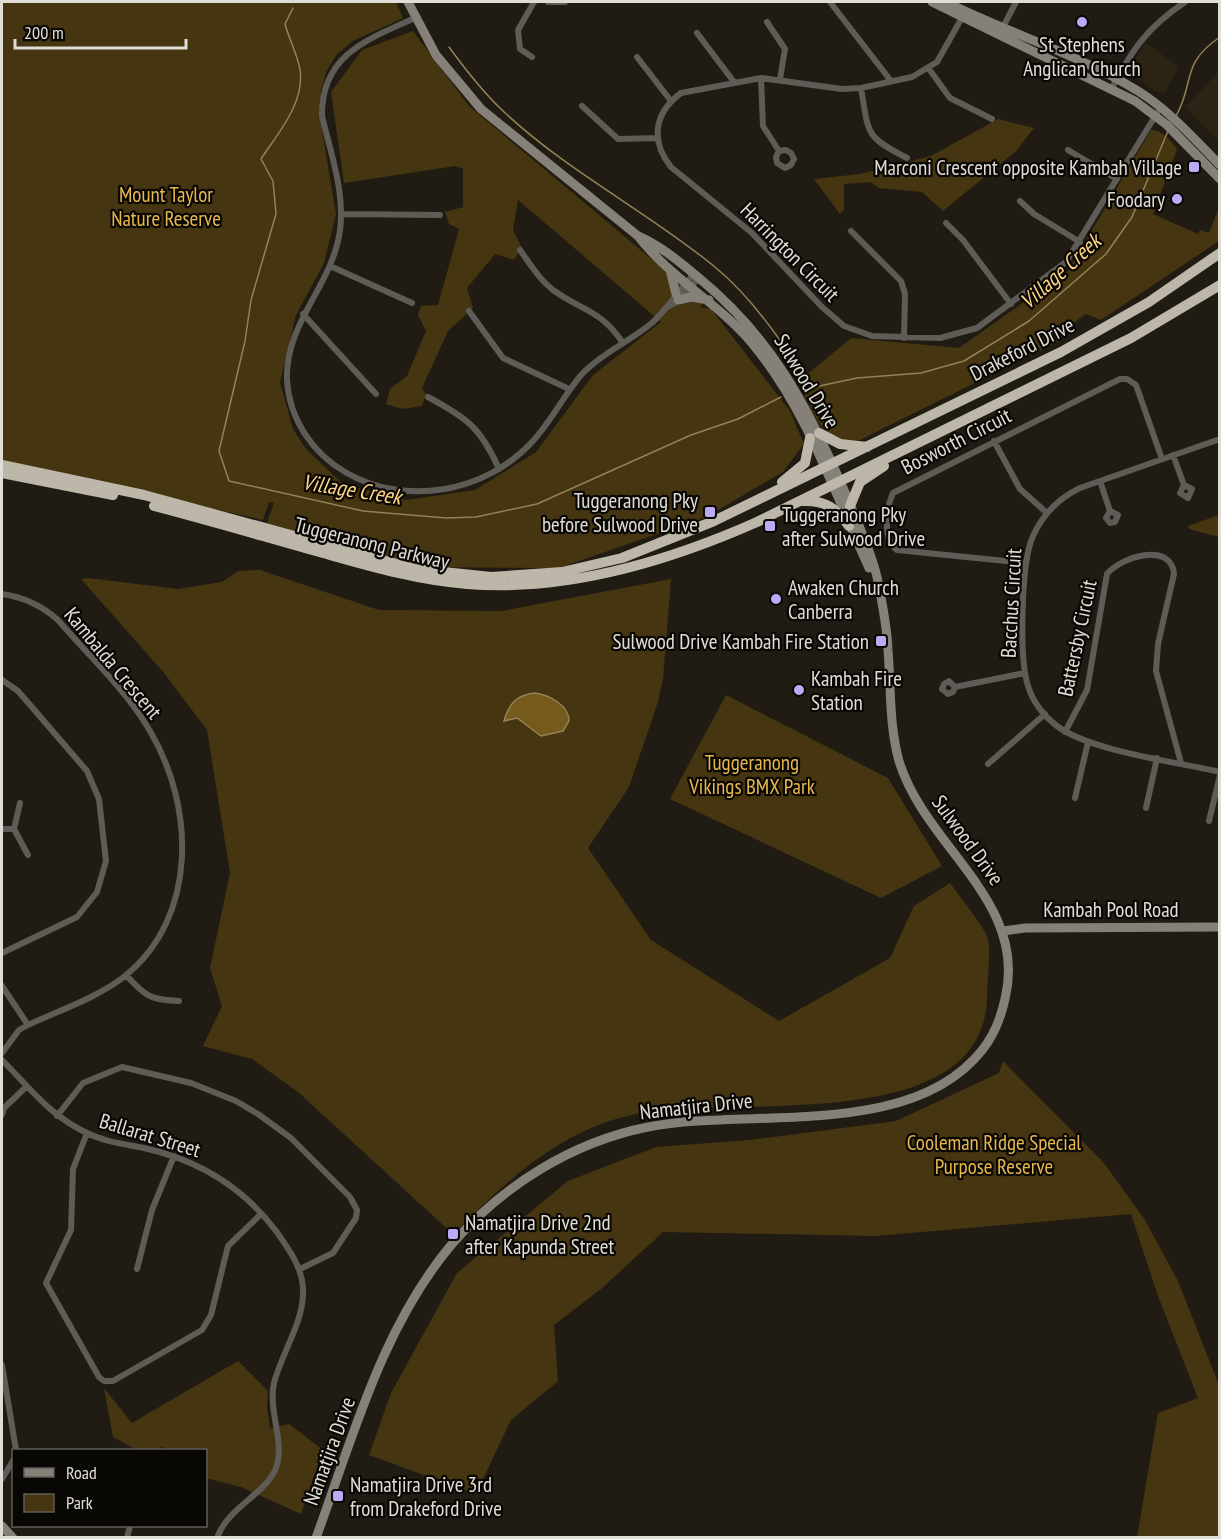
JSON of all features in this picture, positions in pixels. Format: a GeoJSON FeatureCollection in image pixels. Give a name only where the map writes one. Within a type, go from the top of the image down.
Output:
{"type":"FeatureCollection","features":[{"type":"Feature","properties":{"kind":"highway","name":"Drakeford Drive"},"geometry":{"type":"LineString","coordinates":[[828,466],[1061,352],[1151,301],[1216,256],[1220,248]]}},
{"type":"Feature","properties":{"kind":"highway","name":"Drakeford Drive"},"geometry":{"type":"LineString","coordinates":[[836,483],[1163,321],[1220,285]]}},
{"type":"Feature","properties":{"kind":"highway"},"geometry":{"type":"LineString","coordinates":[[766,496],[803,466],[814,436],[840,444],[867,447]]}},
{"type":"Feature","properties":{"kind":"highway"},"geometry":{"type":"LineString","coordinates":[[850,506],[853,494],[863,479],[905,449]]}},
{"type":"Feature","properties":{"kind":"highway","name":"Tuggeranong Parkway"},"geometry":{"type":"LineString","coordinates":[[2,465],[144,495],[400,566],[471,577],[540,575],[601,564],[682,535],[828,466]]}},
{"type":"Feature","properties":{"kind":"highway","name":"Tuggeranong Parkway"},"geometry":{"type":"LineString","coordinates":[[2,473],[147,504],[404,575],[476,585],[533,584],[622,568],[733,532],[836,483]]}},
{"type":"Feature","properties":{"kind":"highway"},"geometry":{"type":"LineString","coordinates":[[798,501],[829,504],[838,510],[849,526]]}},
{"type":"Feature","properties":{"kind":"main road","name":"Sulwood Drive"},"geometry":{"type":"LineString","coordinates":[[408,2],[415,18],[453,78],[511,135],[638,236],[662,248],[747,337],[769,365],[814,436]]}},
{"type":"Feature","properties":{"kind":"main road"},"geometry":{"type":"LineString","coordinates":[[933,2],[1117,79],[1220,165]]}},
{"type":"Feature","properties":{"kind":"main road"},"geometry":{"type":"LineString","coordinates":[[945,2],[964,14]]}},
{"type":"Feature","properties":{"kind":"main road"},"geometry":{"type":"LineString","coordinates":[[1001,31],[1158,112]]}},
{"type":"Feature","properties":{"kind":"main road"},"geometry":{"type":"LineString","coordinates":[[1171,123],[1220,179]]}},
{"type":"Feature","properties":{"kind":"main road","name":"Sulwood Drive"},"geometry":{"type":"LineString","coordinates":[[638,236],[650,252],[669,268],[693,279],[741,315],[771,351],[796,390],[814,436],[836,483],[850,506],[872,560],[888,640],[894,737],[902,768],[923,811],[989,901],[1003,931]]}},
{"type":"Feature","properties":{"kind":"main road"},"geometry":{"type":"LineString","coordinates":[[669,268],[677,297],[700,297],[711,301]]}},
{"type":"Feature","properties":{"kind":"main road","name":"Sulwood Drive"},"geometry":{"type":"LineString","coordinates":[[836,483],[849,526],[879,593]]}},
{"type":"Feature","properties":{"kind":"main road","name":"Kambah Pool Road"},"geometry":{"type":"LineString","coordinates":[[1003,931],[1026,928],[1220,927]]}},
{"type":"Feature","properties":{"kind":"main road","name":"Namatjira Drive"},"geometry":{"type":"LineString","coordinates":[[316,1538],[376,1372],[392,1338],[443,1255],[473,1221],[499,1198],[559,1159],[606,1138],[647,1127],[691,1121],[859,1111],[895,1103],[928,1092],[961,1072],[981,1051],[994,1032],[1003,1010],[1009,978],[1008,950],[1003,931]]}},
{"type":"Feature","properties":{"kind":"main road"},"geometry":{"type":"LineString","coordinates":[[2,1526],[13,1538]]}},
{"type":"Feature","properties":{"kind":"street"},"geometry":{"type":"LineString","coordinates":[[532,57],[520,48],[517,34],[534,2]]}},
{"type":"Feature","properties":{"kind":"street"},"geometry":{"type":"LineString","coordinates":[[548,2],[554,4],[565,2]]}},
{"type":"Feature","properties":{"kind":"street"},"geometry":{"type":"LineString","coordinates":[[830,2],[891,81]]}},
{"type":"Feature","properties":{"kind":"street"},"geometry":{"type":"LineString","coordinates":[[1001,31],[1016,2]]}},
{"type":"Feature","properties":{"kind":"street"},"geometry":{"type":"LineString","coordinates":[[1112,88],[1145,34],[1163,16],[1185,2]]}},
{"type":"Feature","properties":{"kind":"street"},"geometry":{"type":"LineString","coordinates":[[582,106],[618,139],[657,138],[659,119],[671,101],[690,90],[761,78],[842,89],[861,88],[929,69],[944,54],[964,14]]}},
{"type":"Feature","properties":{"kind":"street"},"geometry":{"type":"LineString","coordinates":[[415,18],[369,39],[351,51],[332,72],[324,91],[322,116],[339,192],[341,214],[338,240],[330,267],[303,314],[289,356],[290,398],[300,426],[328,460],[359,479],[402,491],[420,492],[456,487],[499,469],[534,440],[585,371],[654,321],[693,279]]}},
{"type":"Feature","properties":{"kind":"street"},"geometry":{"type":"LineString","coordinates":[[767,22],[785,49],[780,79]]}},
{"type":"Feature","properties":{"kind":"street"},"geometry":{"type":"LineString","coordinates":[[697,33],[734,82]]}},
{"type":"Feature","properties":{"kind":"street"},"geometry":{"type":"LineString","coordinates":[[637,57],[671,101]]}},
{"type":"Feature","properties":{"kind":"street"},"geometry":{"type":"LineString","coordinates":[[929,69],[950,98],[992,119]]}},
{"type":"Feature","properties":{"kind":"street"},"geometry":{"type":"LineString","coordinates":[[761,78],[763,126],[779,152]]}},
{"type":"Feature","properties":{"kind":"street"},"geometry":{"type":"LineString","coordinates":[[861,88],[870,134],[878,143],[907,158]]}},
{"type":"Feature","properties":{"kind":"street","name":"Harrington Circuit"},"geometry":{"type":"LineString","coordinates":[[657,138],[661,153],[671,167],[752,233],[832,317],[858,332],[904,338],[940,338],[965,333],[1011,304],[1057,270],[1080,242],[1158,112]]}},
{"type":"Feature","properties":{"kind":"street"},"geometry":{"type":"LineString","coordinates":[[1068,150],[1117,180]]}},
{"type":"Feature","properties":{"kind":"street"},"geometry":{"type":"LineString","coordinates":[[1020,201],[1034,214],[1080,242]]}},
{"type":"Feature","properties":{"kind":"street"},"geometry":{"type":"LineString","coordinates":[[341,214],[440,215]]}},
{"type":"Feature","properties":{"kind":"street"},"geometry":{"type":"LineString","coordinates":[[946,224],[963,240],[1011,304]]}},
{"type":"Feature","properties":{"kind":"street"},"geometry":{"type":"LineString","coordinates":[[851,231],[901,281],[905,299],[904,338]]}},
{"type":"Feature","properties":{"kind":"street"},"geometry":{"type":"LineString","coordinates":[[520,250],[547,285],[564,297],[597,314],[623,343]]}},
{"type":"Feature","properties":{"kind":"street"},"geometry":{"type":"LineString","coordinates":[[330,267],[412,303]]}},
{"type":"Feature","properties":{"kind":"street"},"geometry":{"type":"LineString","coordinates":[[469,311],[503,358],[569,390]]}},
{"type":"Feature","properties":{"kind":"street"},"geometry":{"type":"LineString","coordinates":[[303,314],[376,394]]}},
{"type":"Feature","properties":{"kind":"street","name":"Bosworth Circuit"},"geometry":{"type":"LineString","coordinates":[[1026,563],[903,552],[892,546],[887,535],[890,500],[893,493],[1113,380],[1132,381],[1138,390],[1162,459]]}},
{"type":"Feature","properties":{"kind":"street"},"geometry":{"type":"LineString","coordinates":[[428,397],[471,422],[487,442],[499,469]]}},
{"type":"Feature","properties":{"kind":"street","name":"Bacchus Circuit"},"geometry":{"type":"LineString","coordinates":[[1220,439],[1074,491],[1047,513],[1033,537],[1026,563],[1025,673],[1032,695],[1045,714],[1065,732],[1088,742],[1220,773]]}},
{"type":"Feature","properties":{"kind":"street"},"geometry":{"type":"LineString","coordinates":[[994,441],[1020,489],[1047,513]]}},
{"type":"Feature","properties":{"kind":"street"},"geometry":{"type":"LineString","coordinates":[[1173,455],[1184,485]]}},
{"type":"Feature","properties":{"kind":"street"},"geometry":{"type":"LineString","coordinates":[[1100,481],[1110,511]]}},
{"type":"Feature","properties":{"kind":"street","name":"Battersby Circuit"},"geometry":{"type":"LineString","coordinates":[[1065,732],[1087,690],[1107,574],[1114,567],[1148,555],[1162,556],[1172,564],[1174,574],[1158,645],[1156,671],[1181,763]]}},
{"type":"Feature","properties":{"kind":"street","name":"Kambalda Crescent"},"geometry":{"type":"LineString","coordinates":[[2,594],[27,599],[44,608],[58,620],[133,705],[150,730],[168,768],[174,788],[182,836],[183,870],[179,889],[162,935],[126,975],[100,993],[19,1030],[2,1053]]}},
{"type":"Feature","properties":{"kind":"street"},"geometry":{"type":"LineString","coordinates":[[954,687],[1025,673]]}},
{"type":"Feature","properties":{"kind":"street"},"geometry":{"type":"LineString","coordinates":[[2,680],[18,691],[87,771],[99,799],[106,861],[97,892],[77,917],[2,953]]}},
{"type":"Feature","properties":{"kind":"street"},"geometry":{"type":"LineString","coordinates":[[988,764],[1045,714]]}},
{"type":"Feature","properties":{"kind":"street"},"geometry":{"type":"LineString","coordinates":[[1075,798],[1088,742]]}},
{"type":"Feature","properties":{"kind":"street"},"geometry":{"type":"LineString","coordinates":[[1146,808],[1157,758]]}},
{"type":"Feature","properties":{"kind":"street"},"geometry":{"type":"LineString","coordinates":[[1209,821],[1220,773]]}},
{"type":"Feature","properties":{"kind":"street"},"geometry":{"type":"LineString","coordinates":[[20,802],[14,829],[28,855]]}},
{"type":"Feature","properties":{"kind":"street"},"geometry":{"type":"LineString","coordinates":[[2,829],[14,829]]}},
{"type":"Feature","properties":{"kind":"street"},"geometry":{"type":"LineString","coordinates":[[126,975],[140,990],[153,999],[179,1001]]}},
{"type":"Feature","properties":{"kind":"street"},"geometry":{"type":"LineString","coordinates":[[2,986],[28,1025]]}},
{"type":"Feature","properties":{"kind":"street","name":"Ballarat Street"},"geometry":{"type":"LineString","coordinates":[[2,1060],[57,1116],[87,1133],[174,1156],[194,1164],[227,1183],[261,1214],[282,1240],[300,1269],[303,1300],[273,1393],[278,1462],[270,1478],[223,1524],[217,1538]]}},
{"type":"Feature","properties":{"kind":"street"},"geometry":{"type":"LineString","coordinates":[[57,1116],[82,1083],[122,1067],[191,1083],[225,1096],[258,1114],[291,1138],[350,1197],[357,1210],[356,1218],[333,1253],[300,1269]]}},
{"type":"Feature","properties":{"kind":"street"},"geometry":{"type":"LineString","coordinates":[[2,1114],[4,1108],[26,1087]]}},
{"type":"Feature","properties":{"kind":"street"},"geometry":{"type":"LineString","coordinates":[[87,1133],[73,1169],[71,1230],[46,1283],[104,1382],[113,1381],[202,1330],[211,1315],[228,1246],[261,1214]]}},
{"type":"Feature","properties":{"kind":"street"},"geometry":{"type":"LineString","coordinates":[[137,1269],[152,1210],[174,1156]]}},
{"type":"Feature","properties":{"kind":"street"},"geometry":{"type":"LineString","coordinates":[[2,1365],[7,1384],[16,1449]]}},
{"type":"Feature","properties":{"kind":"street"},"geometry":{"type":"LineString","coordinates":[[2,1479],[12,1462]]}},
{"type":"Feature","properties":{"kind":"shaded area"},"geometry":{"type":"Polygon","coordinates":[[[1145,43],[1179,66],[1165,93],[1159,93],[1128,72],[1145,43]]]}},
{"type":"Feature","properties":{"kind":"shaded area"},"geometry":{"type":"Polygon","coordinates":[[[1219,72],[1219,141],[1185,107],[1219,72]]]}},
{"type":"Feature","properties":{"kind":"shaded area"},"geometry":{"type":"Polygon","coordinates":[[[535,693],[552,699],[566,710],[569,721],[563,731],[541,736],[517,718],[504,721],[508,709],[515,701],[535,693]]]}},
{"type":"Feature","properties":{"kind":"green space","name":"Mount Taylor Nature Reserve"},"geometry":{"type":"Polygon","coordinates":[[[2,2],[396,2],[403,18],[353,41],[337,54],[326,72],[321,91],[320,117],[336,214],[324,263],[296,315],[280,382],[293,429],[306,449],[343,484],[406,500],[475,490],[536,452],[593,375],[661,322],[518,200],[513,230],[522,248],[514,260],[495,254],[467,288],[473,308],[448,331],[422,388],[426,394],[422,406],[402,409],[386,404],[390,389],[407,376],[426,331],[418,315],[421,306],[438,305],[459,229],[449,224],[445,212],[463,207],[463,169],[455,166],[344,183],[331,92],[362,50],[413,31],[469,106],[704,303],[700,307],[711,309],[790,411],[804,444],[783,472],[706,517],[559,568],[420,567],[267,523],[274,503],[269,502],[263,520],[2,460],[2,2]]]}},
{"type":"Feature","properties":{"kind":"green space"},"geometry":{"type":"Polygon","coordinates":[[[998,119],[1034,128],[1016,151],[943,211],[922,192],[879,188],[870,182],[844,184],[844,210],[840,214],[814,179],[860,174],[931,156],[998,119]]]}},
{"type":"Feature","properties":{"kind":"green space"},"geometry":{"type":"Polygon","coordinates":[[[1151,130],[1163,134],[1177,149],[1153,214],[1198,234],[1200,230],[1209,233],[1219,208],[1219,241],[1101,320],[1086,314],[1072,324],[1059,341],[860,440],[848,442],[837,440],[828,434],[814,415],[798,382],[851,338],[959,348],[1068,271],[1151,130]]]}},
{"type":"Feature","properties":{"kind":"green space"},"geometry":{"type":"Polygon","coordinates":[[[1219,515],[1219,537],[1189,529],[1188,526],[1219,515]]]}},
{"type":"Feature","properties":{"kind":"green space"},"geometry":{"type":"Polygon","coordinates":[[[260,570],[379,610],[502,611],[671,579],[663,679],[658,702],[629,787],[588,848],[651,940],[779,1021],[890,958],[914,906],[950,883],[988,939],[987,998],[975,1042],[944,1072],[899,1091],[846,1101],[788,1106],[681,1109],[640,1113],[611,1121],[560,1144],[538,1159],[495,1194],[453,1234],[298,1092],[252,1059],[203,1046],[222,1006],[210,968],[230,873],[207,730],[164,673],[81,579],[178,589],[222,582],[238,571],[260,570]]]}},
{"type":"Feature","properties":{"kind":"green space","name":"Tuggeranong Vikings BMX Park"},"geometry":{"type":"Polygon","coordinates":[[[726,695],[888,778],[942,866],[881,898],[670,799],[726,695]]]}},
{"type":"Feature","properties":{"kind":"green space","name":"Cooleman Ridge Special Purpose Reserve"},"geometry":{"type":"Polygon","coordinates":[[[1003,1061],[1104,1163],[1145,1220],[1178,1281],[1219,1385],[1219,1537],[1137,1537],[1158,1413],[1198,1398],[1158,1296],[1131,1214],[875,1236],[663,1232],[601,1289],[554,1325],[558,1381],[511,1420],[476,1494],[369,1455],[391,1393],[457,1273],[568,1181],[656,1147],[750,1140],[896,1121],[999,1073],[1003,1061]]]}},
{"type":"Feature","properties":{"kind":"green space"},"geometry":{"type":"Polygon","coordinates":[[[238,1361],[268,1391],[267,1407],[270,1428],[289,1424],[323,1450],[301,1514],[241,1487],[207,1478],[207,1449],[160,1447],[159,1449],[135,1449],[113,1437],[104,1388],[132,1423],[238,1361]]]}},
{"type":"Feature","properties":{"kind":"waterway","name":"Village Creek"},"geometry":{"type":"LineString","coordinates":[[293,8],[285,24],[299,63],[300,82],[289,117],[261,159],[273,181],[276,214],[251,300],[245,341],[219,451],[229,481],[363,511],[446,518],[476,517],[537,504],[691,435],[738,419],[781,397]]}},
{"type":"Feature","properties":{"kind":"waterway","name":"Village Creek"},"geometry":{"type":"LineString","coordinates":[[1176,116],[1182,104],[1190,74],[1199,56],[1220,37]]}},
{"type":"Feature","properties":{"kind":"waterway"},"geometry":{"type":"LineString","coordinates":[[449,47],[488,95],[527,132],[715,267],[752,304],[784,346]]}},
{"type":"Feature","properties":{"kind":"waterway","name":"Village Creek"},"geometry":{"type":"LineString","coordinates":[[805,389],[857,378],[921,373],[964,361],[1029,321],[1106,254],[1132,217],[1168,131]]}},
{"type":"Feature","properties":{"kind":"place","name":"St Stephens Anglican Church"},"geometry":{"type":"Point","coordinates":[1082,22]}},
{"type":"Feature","properties":{"kind":"place","name":"Marconi Crescent opposite Kambah Village"},"geometry":{"type":"Point","coordinates":[1194,167]}},
{"type":"Feature","properties":{"kind":"place","name":"Foodary"},"geometry":{"type":"Point","coordinates":[1177,199]}},
{"type":"Feature","properties":{"kind":"place","name":"Tuggeranong Pky before Sulwood Drive"},"geometry":{"type":"Point","coordinates":[710,512]}},
{"type":"Feature","properties":{"kind":"place","name":"Tuggeranong Pky after Sulwood Drive"},"geometry":{"type":"Point","coordinates":[770,526]}},
{"type":"Feature","properties":{"kind":"place","name":"Awaken Church Canberra"},"geometry":{"type":"Point","coordinates":[776,599]}},
{"type":"Feature","properties":{"kind":"place","name":"Sulwood Drive Kambah Fire Station"},"geometry":{"type":"Point","coordinates":[881,641]}},
{"type":"Feature","properties":{"kind":"place","name":"Kambah Fire Station"},"geometry":{"type":"Point","coordinates":[799,690]}},
{"type":"Feature","properties":{"kind":"place","name":"Namatjira Drive 2nd after Kapunda Street"},"geometry":{"type":"Point","coordinates":[453,1234]}},
{"type":"Feature","properties":{"kind":"place","name":"Namatjira Drive 3rd from Drakeford Drive"},"geometry":{"type":"Point","coordinates":[338,1496]}}]}
